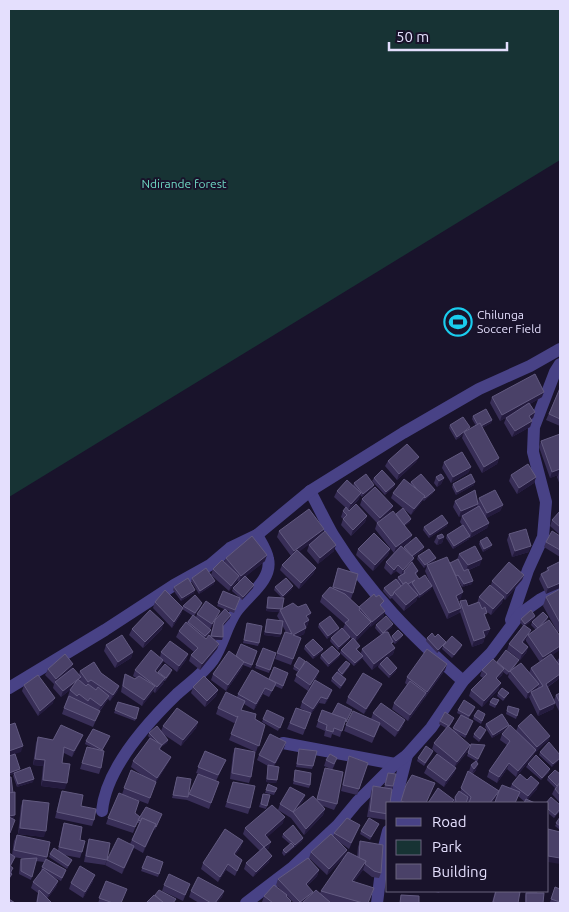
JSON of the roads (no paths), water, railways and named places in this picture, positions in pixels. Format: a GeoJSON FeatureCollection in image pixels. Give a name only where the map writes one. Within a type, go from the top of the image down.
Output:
{"type":"FeatureCollection","features":[{"type":"Feature","properties":{"kind":"street"},"geometry":{"type":"LineString","coordinates":[[9,688],[105,630],[174,585],[210,565],[230,548],[257,535],[310,491],[403,433],[479,389],[530,366],[560,349]]}},
{"type":"Feature","properties":{"kind":"street"},"geometry":{"type":"LineString","coordinates":[[509,628],[528,570],[543,537],[546,502],[533,452],[534,426],[555,372],[560,364]]}},
{"type":"Feature","properties":{"kind":"street"},"geometry":{"type":"LineString","coordinates":[[310,491],[333,535],[354,567],[387,608],[418,641],[463,681]]}},
{"type":"Feature","properties":{"kind":"street"},"geometry":{"type":"LineString","coordinates":[[102,811],[109,783],[124,757],[157,716],[212,661],[233,616],[242,603],[265,579],[268,572],[268,558],[257,535]]}},
{"type":"Feature","properties":{"kind":"street"},"geometry":{"type":"LineString","coordinates":[[246,903],[293,867],[337,826],[356,802],[395,764],[407,755],[431,728],[463,681],[491,653],[520,614],[560,589]]}},
{"type":"Feature","properties":{"kind":"street"},"geometry":{"type":"LineString","coordinates":[[283,743],[395,764]]}},
{"type":"Feature","properties":{"kind":"street"},"geometry":{"type":"LineString","coordinates":[[395,802],[407,755]]}},
{"type":"Feature","properties":{"kind":"street"},"geometry":{"type":"LineString","coordinates":[[378,903],[386,839]]}},
{"type":"Feature","properties":{"kind":"place","name":"Chilunga Soccer Field"},"geometry":{"type":"Point","coordinates":[458,322]}},
{"type":"Feature","properties":{"kind":"park label","name":"Ndirande forest"},"geometry":{"type":"Point","coordinates":[184,184]}}]}
